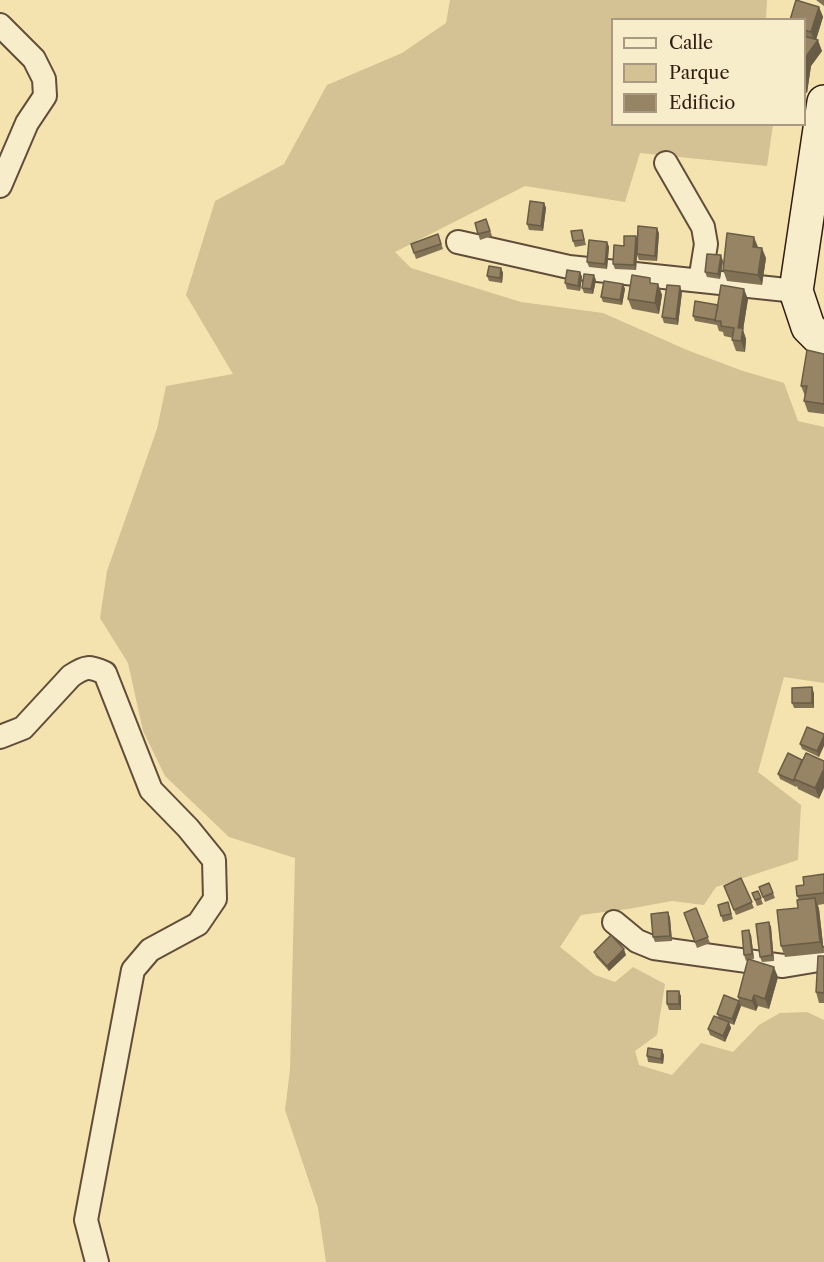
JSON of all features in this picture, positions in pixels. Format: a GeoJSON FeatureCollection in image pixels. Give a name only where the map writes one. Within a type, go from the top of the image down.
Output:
{"type":"FeatureCollection","features":[{"type":"Feature","properties":{"kind":"street"},"geometry":{"type":"LineString","coordinates":[[0,25],[34,59],[44,79],[45,96],[27,123],[0,186]]}},
{"type":"Feature","properties":{"kind":"street"},"geometry":{"type":"LineString","coordinates":[[824,102],[796,291],[808,327],[824,344]]}},
{"type":"Feature","properties":{"kind":"street"},"geometry":{"type":"LineString","coordinates":[[666,163],[703,227],[706,244],[700,281]]}},
{"type":"Feature","properties":{"kind":"street"},"geometry":{"type":"LineString","coordinates":[[458,242],[569,267],[796,291]]}},
{"type":"Feature","properties":{"kind":"street"},"geometry":{"type":"LineString","coordinates":[[0,737],[23,728],[79,670],[91,667],[105,673],[151,790],[188,828],[214,860],[215,899],[198,924],[150,950],[133,970],[86,1221],[97,1262]]}},
{"type":"Feature","properties":{"kind":"street"},"geometry":{"type":"LineString","coordinates":[[614,922],[637,941],[654,948],[783,966],[824,959]]}},
{"type":"Feature","properties":{"kind":"green space"},"geometry":{"type":"Polygon","coordinates":[[[450,0],[767,0],[766,18],[611,18],[611,126],[773,126],[767,166],[640,153],[625,202],[525,186],[395,252],[411,268],[521,302],[603,313],[687,350],[743,371],[784,383],[798,421],[824,427],[824,683],[784,677],[758,772],[801,805],[798,860],[716,887],[704,905],[672,901],[581,915],[560,947],[595,975],[615,982],[633,967],[665,984],[657,1035],[635,1051],[639,1065],[672,1075],[701,1043],[733,1052],[759,1025],[780,1013],[807,1012],[824,1020],[824,1262],[326,1262],[318,1208],[285,1110],[290,1070],[295,858],[229,837],[165,776],[143,731],[128,663],[100,618],[107,571],[157,429],[166,386],[233,374],[186,295],[215,201],[284,164],[327,85],[402,53],[446,23],[450,0]]]}},
{"type":"Feature","properties":{"kind":"building"},"geometry":{"type":"Polygon","coordinates":[[[796,0],[819,7],[811,32],[806,31],[806,18],[791,18],[796,0]]]}},
{"type":"Feature","properties":{"kind":"building"},"geometry":{"type":"Polygon","coordinates":[[[806,37],[818,40],[807,55],[806,61],[806,37]]]}},
{"type":"Feature","properties":{"kind":"building"},"geometry":{"type":"Polygon","coordinates":[[[530,201],[544,203],[541,226],[527,224],[530,201]]]}},
{"type":"Feature","properties":{"kind":"building"},"geometry":{"type":"Polygon","coordinates":[[[486,219],[490,231],[478,234],[475,223],[486,219]]]}},
{"type":"Feature","properties":{"kind":"building"},"geometry":{"type":"Polygon","coordinates":[[[638,226],[657,228],[655,256],[637,254],[638,226]]]}},
{"type":"Feature","properties":{"kind":"building"},"geometry":{"type":"Polygon","coordinates":[[[582,230],[584,240],[573,241],[571,231],[582,230]]]}},
{"type":"Feature","properties":{"kind":"building"},"geometry":{"type":"Polygon","coordinates":[[[727,233],[754,237],[753,247],[762,248],[758,275],[723,270],[727,233]]]}},
{"type":"Feature","properties":{"kind":"building"},"geometry":{"type":"Polygon","coordinates":[[[438,234],[441,244],[414,253],[411,244],[438,234]]]}},
{"type":"Feature","properties":{"kind":"building"},"geometry":{"type":"Polygon","coordinates":[[[624,236],[636,236],[634,265],[613,264],[614,245],[624,246],[624,236]]]}},
{"type":"Feature","properties":{"kind":"building"},"geometry":{"type":"Polygon","coordinates":[[[589,240],[607,242],[605,264],[587,262],[589,240]]]}},
{"type":"Feature","properties":{"kind":"building"},"geometry":{"type":"Polygon","coordinates":[[[707,254],[721,255],[718,274],[705,272],[707,254]]]}},
{"type":"Feature","properties":{"kind":"building"},"geometry":{"type":"Polygon","coordinates":[[[489,266],[501,268],[500,278],[487,276],[489,266]]]}},
{"type":"Feature","properties":{"kind":"building"},"geometry":{"type":"Polygon","coordinates":[[[567,270],[580,272],[578,286],[565,283],[567,270]]]}},
{"type":"Feature","properties":{"kind":"building"},"geometry":{"type":"Polygon","coordinates":[[[584,274],[594,275],[591,289],[582,288],[584,274]]]}},
{"type":"Feature","properties":{"kind":"building"},"geometry":{"type":"Polygon","coordinates":[[[632,275],[650,278],[650,283],[658,284],[655,303],[628,299],[632,275]]]}},
{"type":"Feature","properties":{"kind":"building"},"geometry":{"type":"Polygon","coordinates":[[[604,281],[623,284],[620,300],[601,297],[604,281]]]}},
{"type":"Feature","properties":{"kind":"building"},"geometry":{"type":"Polygon","coordinates":[[[667,285],[680,286],[676,319],[662,317],[667,285]]]}},
{"type":"Feature","properties":{"kind":"building"},"geometry":{"type":"Polygon","coordinates":[[[721,285],[744,289],[738,328],[743,328],[741,341],[732,340],[734,328],[721,326],[721,321],[715,321],[721,285]]]}},
{"type":"Feature","properties":{"kind":"building"},"geometry":{"type":"Polygon","coordinates":[[[695,301],[718,305],[715,320],[693,316],[695,301]]]}},
{"type":"Feature","properties":{"kind":"building"},"geometry":{"type":"Polygon","coordinates":[[[807,350],[824,354],[824,404],[804,401],[807,386],[801,386],[807,350]]]}},
{"type":"Feature","properties":{"kind":"building"},"geometry":{"type":"Polygon","coordinates":[[[812,687],[812,703],[792,703],[792,688],[812,687]]]}},
{"type":"Feature","properties":{"kind":"building"},"geometry":{"type":"Polygon","coordinates":[[[807,727],[824,734],[817,751],[800,744],[807,727]]]}},
{"type":"Feature","properties":{"kind":"building"},"geometry":{"type":"Polygon","coordinates":[[[788,753],[802,760],[794,781],[778,774],[788,753]]]}},
{"type":"Feature","properties":{"kind":"building"},"geometry":{"type":"Polygon","coordinates":[[[806,753],[824,761],[824,769],[815,788],[794,779],[806,753]]]}},
{"type":"Feature","properties":{"kind":"building"},"geometry":{"type":"Polygon","coordinates":[[[824,874],[824,893],[797,896],[796,886],[804,885],[803,877],[824,874]]]}},
{"type":"Feature","properties":{"kind":"building"},"geometry":{"type":"Polygon","coordinates":[[[741,878],[752,902],[734,910],[724,886],[741,878]]]}},
{"type":"Feature","properties":{"kind":"building"},"geometry":{"type":"Polygon","coordinates":[[[769,883],[773,893],[763,897],[759,887],[769,883]]]}},
{"type":"Feature","properties":{"kind":"building"},"geometry":{"type":"Polygon","coordinates":[[[758,891],[761,898],[755,900],[752,893],[758,891]]]}},
{"type":"Feature","properties":{"kind":"building"},"geometry":{"type":"Polygon","coordinates":[[[815,898],[820,942],[781,946],[777,910],[798,908],[797,900],[815,898]]]}},
{"type":"Feature","properties":{"kind":"building"},"geometry":{"type":"Polygon","coordinates":[[[728,902],[731,914],[721,916],[718,905],[728,902]]]}},
{"type":"Feature","properties":{"kind":"building"},"geometry":{"type":"Polygon","coordinates":[[[696,908],[708,937],[695,942],[684,913],[696,908]]]}},
{"type":"Feature","properties":{"kind":"building"},"geometry":{"type":"Polygon","coordinates":[[[668,912],[670,936],[653,937],[651,914],[668,912]]]}},
{"type":"Feature","properties":{"kind":"building"},"geometry":{"type":"Polygon","coordinates":[[[769,922],[772,955],[760,957],[756,924],[769,922]]]}},
{"type":"Feature","properties":{"kind":"building"},"geometry":{"type":"Polygon","coordinates":[[[749,930],[752,954],[744,955],[742,931],[749,930]]]}},
{"type":"Feature","properties":{"kind":"building"},"geometry":{"type":"Polygon","coordinates":[[[611,935],[624,949],[607,966],[594,952],[611,935]]]}},
{"type":"Feature","properties":{"kind":"building"},"geometry":{"type":"Polygon","coordinates":[[[818,956],[824,956],[824,993],[816,992],[818,956]]]}},
{"type":"Feature","properties":{"kind":"building"},"geometry":{"type":"Polygon","coordinates":[[[748,959],[774,967],[765,999],[754,995],[752,1001],[738,997],[748,959]]]}},
{"type":"Feature","properties":{"kind":"building"},"geometry":{"type":"Polygon","coordinates":[[[667,991],[679,991],[679,1004],[667,1004],[667,991]]]}},
{"type":"Feature","properties":{"kind":"building"},"geometry":{"type":"Polygon","coordinates":[[[724,995],[739,1001],[732,1019],[717,1014],[724,995]]]}},
{"type":"Feature","properties":{"kind":"building"},"geometry":{"type":"Polygon","coordinates":[[[714,1016],[729,1022],[723,1036],[708,1029],[714,1016]]]}},
{"type":"Feature","properties":{"kind":"building"},"geometry":{"type":"Polygon","coordinates":[[[648,1048],[662,1050],[661,1059],[647,1056],[648,1048]]]}}]}
